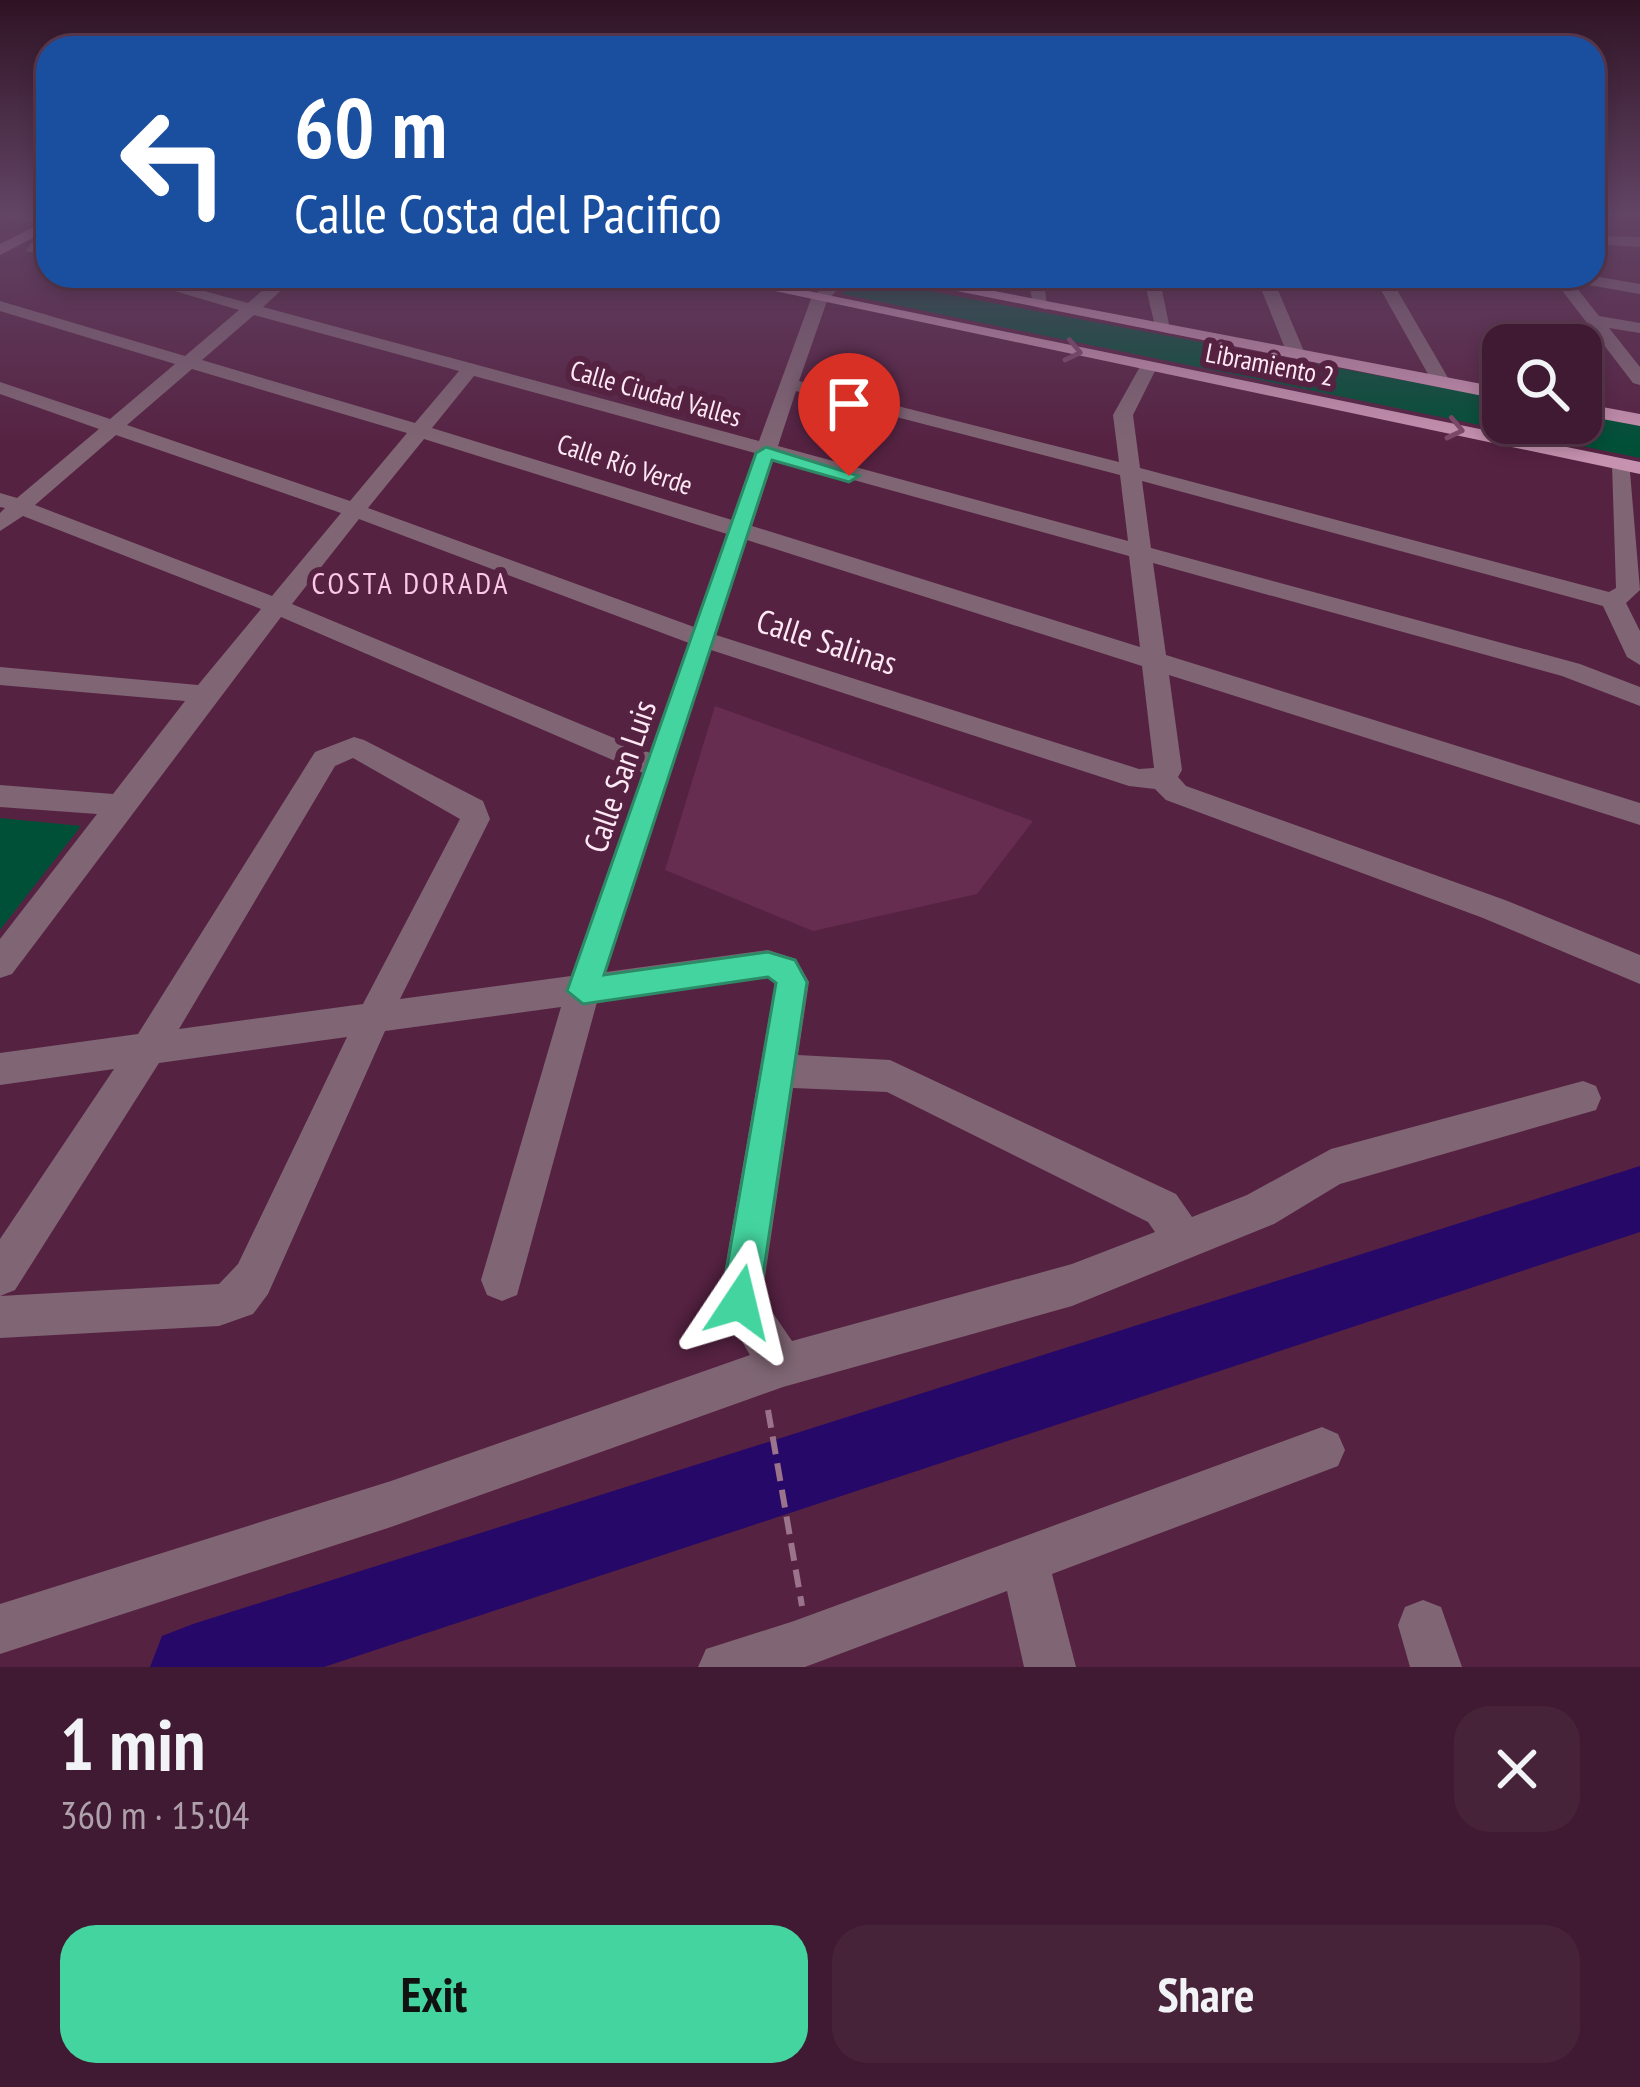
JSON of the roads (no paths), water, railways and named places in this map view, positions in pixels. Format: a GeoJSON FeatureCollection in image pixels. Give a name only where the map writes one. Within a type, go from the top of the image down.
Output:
{"type":"FeatureCollection","features":[{"type":"Feature","properties":{"kind":"main road","name":"Libramiento 2"},"geometry":{"type":"LineString","coordinates":[[776,290],[1631,466]]}},
{"type":"Feature","properties":{"kind":"main road","name":"Libramiento 2"},"geometry":{"type":"LineString","coordinates":[[968,290],[1482,390]]}},
{"type":"Feature","properties":{"kind":"main road"},"geometry":{"type":"LineString","coordinates":[[1602,413],[1640,420]]}},
{"type":"Feature","properties":{"kind":"street","name":"Calle Ciudad Valles"},"geometry":{"type":"LineString","coordinates":[[181,290],[1140,556],[1571,670],[1640,697]]}},
{"type":"Feature","properties":{"kind":"street"},"geometry":{"type":"LineString","coordinates":[[6,510],[112,429],[273,290]]}},
{"type":"Feature","properties":{"kind":"street"},"geometry":{"type":"LineString","coordinates":[[819,299],[828,290]]}},
{"type":"Feature","properties":{"kind":"street"},"geometry":{"type":"LineString","coordinates":[[1038,290],[1041,306]]}},
{"type":"Feature","properties":{"kind":"street"},"geometry":{"type":"LineString","coordinates":[[1155,290],[1166,330]]}},
{"type":"Feature","properties":{"kind":"street"},"geometry":{"type":"LineString","coordinates":[[1270,290],[1297,356]]}},
{"type":"Feature","properties":{"kind":"street"},"geometry":{"type":"LineString","coordinates":[[1389,290],[1442,382]]}},
{"type":"Feature","properties":{"kind":"street"},"geometry":{"type":"LineString","coordinates":[[1572,290],[1636,371]]}},
{"type":"Feature","properties":{"kind":"street","name":"Calle San Luis"},"geometry":{"type":"LineString","coordinates":[[502,1280],[583,991],[819,299]]}},
{"type":"Feature","properties":{"kind":"street","name":"Calle Río Verde"},"geometry":{"type":"LineString","coordinates":[[0,306],[1640,814]]}},
{"type":"Feature","properties":{"kind":"street"},"geometry":{"type":"LineString","coordinates":[[1593,320],[1640,328]]}},
{"type":"Feature","properties":{"kind":"street"},"geometry":{"type":"LineString","coordinates":[[1148,367],[1123,415],[1168,770],[1162,778]]}},
{"type":"Feature","properties":{"kind":"street"},"geometry":{"type":"LineString","coordinates":[[0,964],[205,694],[470,369]]}},
{"type":"Feature","properties":{"kind":"street"},"geometry":{"type":"LineString","coordinates":[[789,384],[1357,530],[1612,601],[1640,657]]}},
{"type":"Feature","properties":{"kind":"street","name":"Calle Salinas"},"geometry":{"type":"LineString","coordinates":[[0,388],[357,511],[702,639],[1139,779],[1162,778],[1176,793],[1494,909],[1640,970]]}},
{"type":"Feature","properties":{"kind":"street"},"geometry":{"type":"LineString","coordinates":[[1612,601],[1628,590],[1631,466]]}},
{"type":"Feature","properties":{"kind":"street"},"geometry":{"type":"LineString","coordinates":[[6,510],[276,605],[660,769]]}},
{"type":"Feature","properties":{"kind":"street"},"geometry":{"type":"LineString","coordinates":[[0,676],[205,694]]}},
{"type":"Feature","properties":{"kind":"street"},"geometry":{"type":"LineString","coordinates":[[0,1275],[150,1046],[326,759],[354,747],[473,809],[475,819],[374,1017],[253,1279],[238,1299],[219,1305],[0,1317]]}},
{"type":"Feature","properties":{"kind":"street"},"geometry":{"type":"LineString","coordinates":[[0,796],[121,805]]}},
{"type":"Feature","properties":{"kind":"street"},"geometry":{"type":"LineString","coordinates":[[0,1070],[768,964],[784,969],[792,982],[740,1302],[774,1380]]}},
{"type":"Feature","properties":{"kind":"street"},"geometry":{"type":"LineString","coordinates":[[780,1071],[890,1076],[1162,1208],[1184,1241]]}},
{"type":"Feature","properties":{"kind":"street"},"geometry":{"type":"LineString","coordinates":[[0,1629],[1072,1285],[1260,1210],[1331,1168],[1583,1098]]}},
{"type":"Feature","properties":{"kind":"street"},"geometry":{"type":"LineString","coordinates":[[724,1667],[1322,1450]]}},
{"type":"Feature","properties":{"kind":"street"},"geometry":{"type":"LineString","coordinates":[[1024,1558],[1050,1667]]}},
{"type":"Feature","properties":{"kind":"waterway"},"geometry":{"type":"LineString","coordinates":[[193,1667],[1640,1199]]}},
{"type":"Feature","properties":{"kind":"district","name":"COSTA DORADA"},"geometry":{"type":"Point","coordinates":[411,582]}}]}
